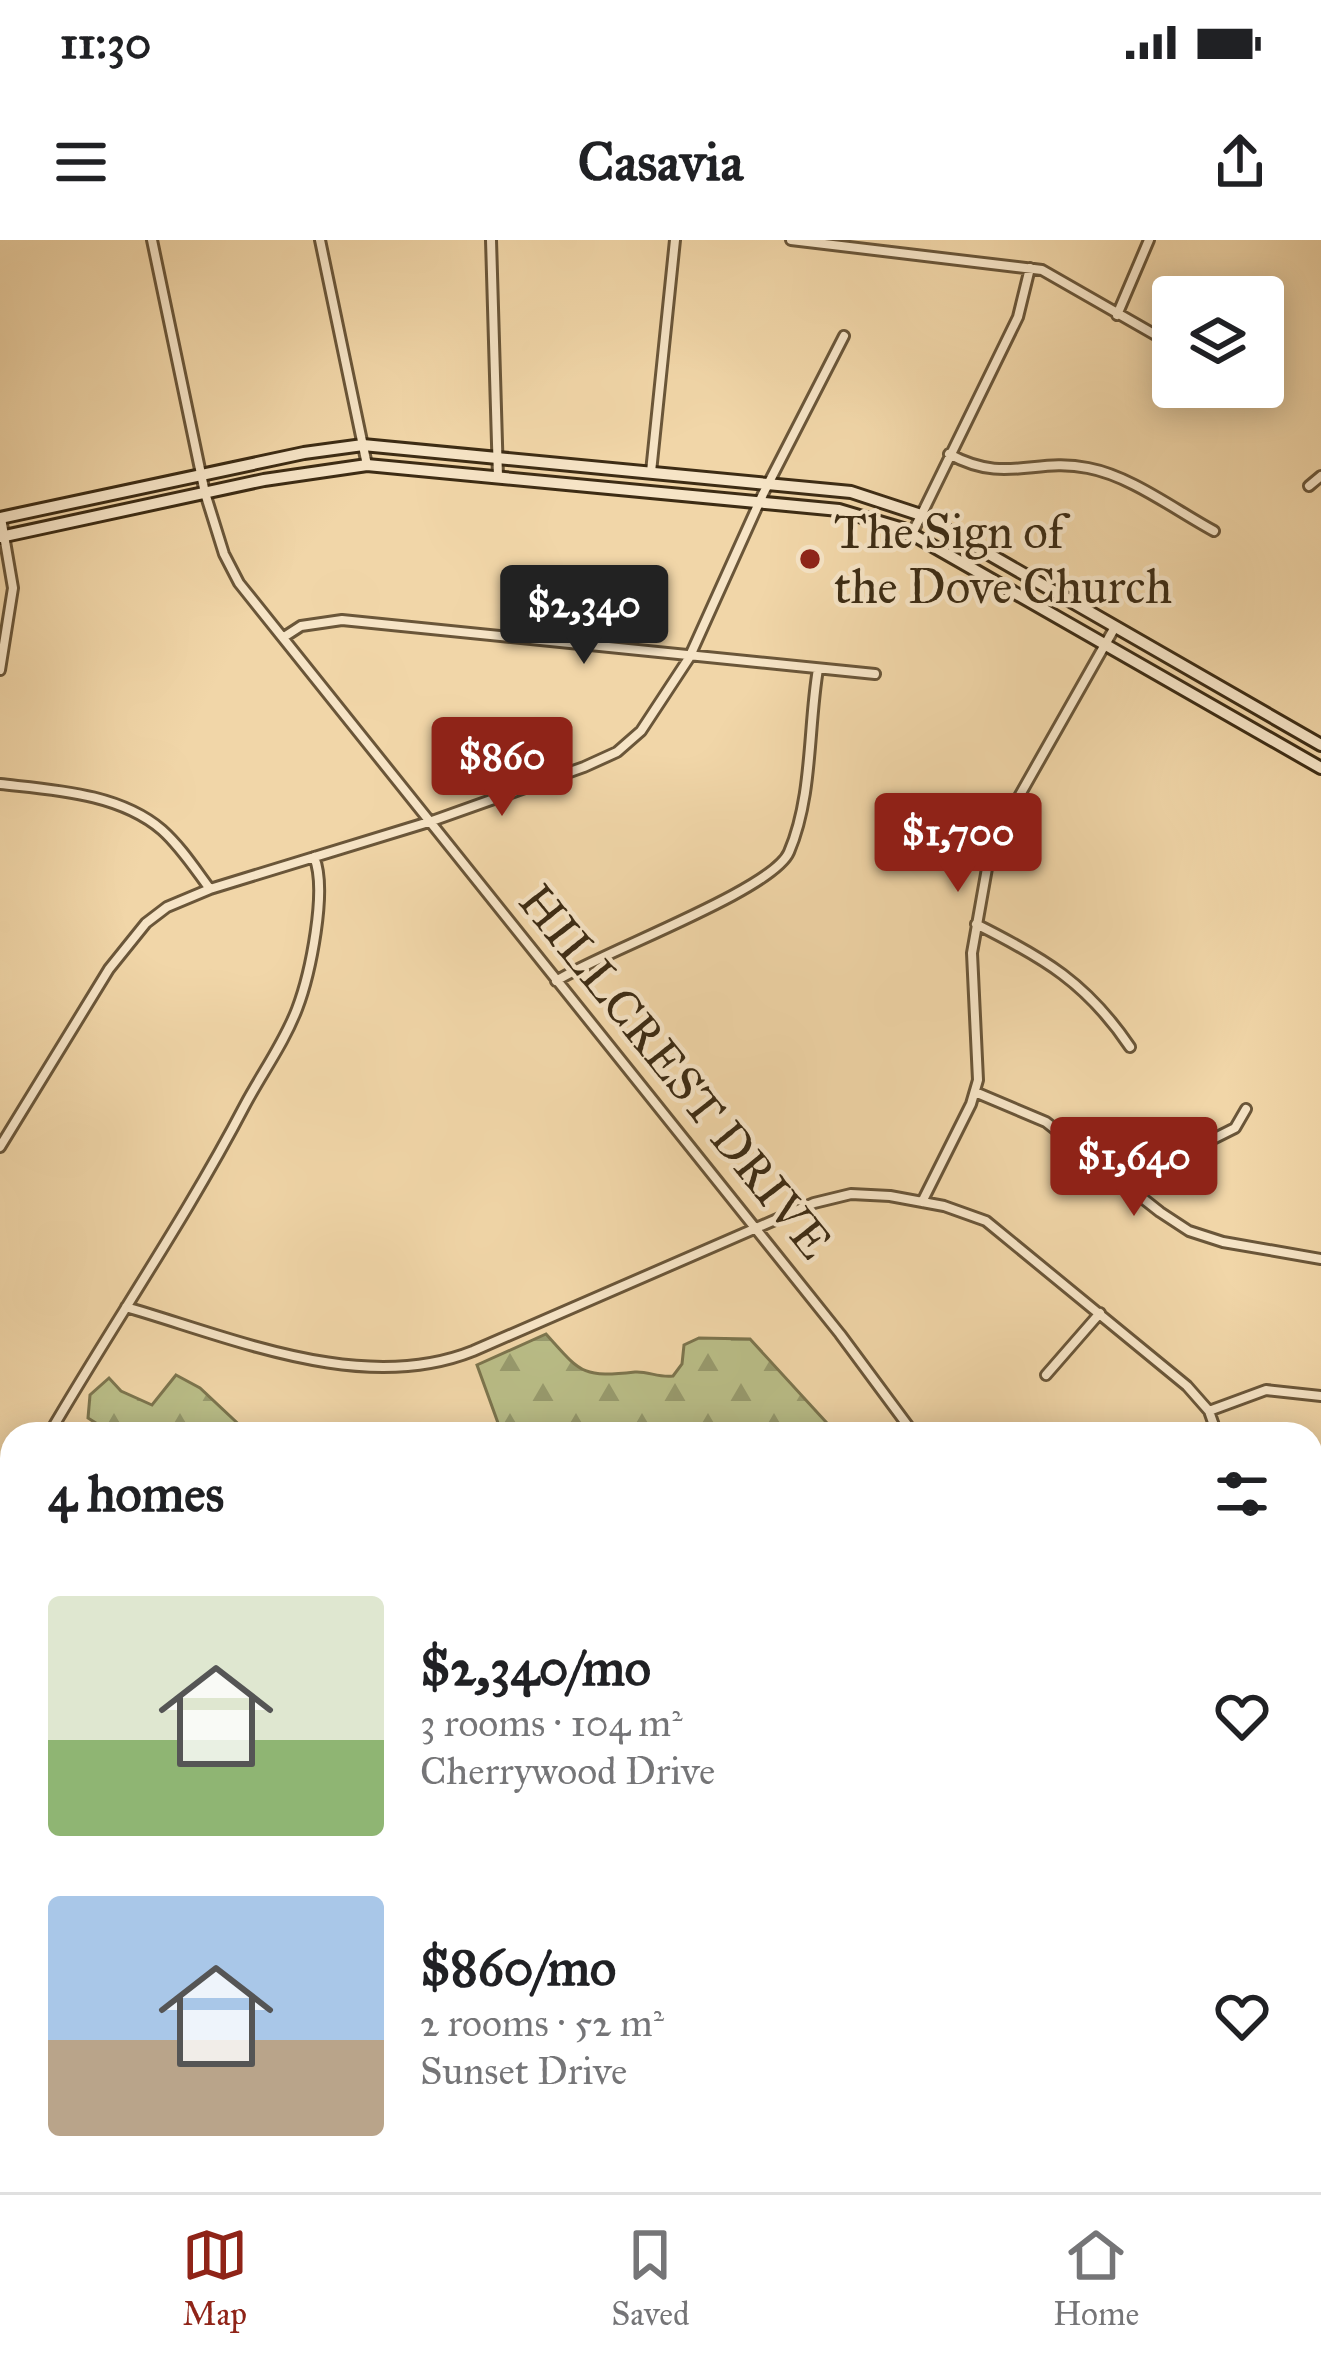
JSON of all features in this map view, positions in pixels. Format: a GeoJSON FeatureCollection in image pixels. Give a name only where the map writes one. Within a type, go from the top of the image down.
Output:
{"type":"FeatureCollection","features":[{"type":"Feature","properties":{"kind":"main road"},"geometry":{"type":"LineString","coordinates":[[0,518],[326,448],[362,445],[872,496],[921,515],[1321,745]]}},
{"type":"Feature","properties":{"kind":"main road"},"geometry":{"type":"LineString","coordinates":[[3,536],[323,469],[367,465],[861,514],[912,534],[1321,768]]}},
{"type":"Feature","properties":{"kind":"street","name":"HILLCREST DRIVE"},"geometry":{"type":"LineString","coordinates":[[152,240],[206,493],[231,569],[905,1422]]}},
{"type":"Feature","properties":{"kind":"street"},"geometry":{"type":"LineString","coordinates":[[320,240],[367,465]]}},
{"type":"Feature","properties":{"kind":"street"},"geometry":{"type":"LineString","coordinates":[[491,240],[498,477]]}},
{"type":"Feature","properties":{"kind":"street"},"geometry":{"type":"LineString","coordinates":[[651,472],[675,240]]}},
{"type":"Feature","properties":{"kind":"street"},"geometry":{"type":"LineString","coordinates":[[791,240],[1030,268],[1065,280],[1152,334]]}},
{"type":"Feature","properties":{"kind":"street"},"geometry":{"type":"LineString","coordinates":[[1117,315],[1149,240]]}},
{"type":"Feature","properties":{"kind":"street"},"geometry":{"type":"LineString","coordinates":[[912,534],[1018,317],[1030,268]]}},
{"type":"Feature","properties":{"kind":"street"},"geometry":{"type":"LineString","coordinates":[[0,1148],[130,940],[167,907],[210,889],[432,821],[617,752],[653,717],[689,658],[768,484],[844,336]]}},
{"type":"Feature","properties":{"kind":"street"},"geometry":{"type":"LineString","coordinates":[[949,454],[999,471],[1064,465],[1097,470],[1214,531]]}},
{"type":"Feature","properties":{"kind":"street"},"geometry":{"type":"LineString","coordinates":[[1309,486],[1321,476]]}},
{"type":"Feature","properties":{"kind":"street"},"geometry":{"type":"LineString","coordinates":[[0,518],[13,588],[0,670]]}},
{"type":"Feature","properties":{"kind":"street"},"geometry":{"type":"LineString","coordinates":[[284,637],[301,626],[342,620],[875,674]]}},
{"type":"Feature","properties":{"kind":"street"},"geometry":{"type":"LineString","coordinates":[[921,1202],[975,1092],[980,1068],[972,966],[989,856],[1115,627]]}},
{"type":"Feature","properties":{"kind":"street"},"geometry":{"type":"LineString","coordinates":[[556,981],[631,940],[739,893],[783,865],[792,847],[807,775],[818,669]]}},
{"type":"Feature","properties":{"kind":"street"},"geometry":{"type":"LineString","coordinates":[[0,784],[47,787],[134,813],[169,837],[210,889]]}},
{"type":"Feature","properties":{"kind":"street"},"geometry":{"type":"LineString","coordinates":[[56,1422],[215,1162],[298,1006],[315,924],[319,872],[314,856]]}},
{"type":"Feature","properties":{"kind":"street"},"geometry":{"type":"LineString","coordinates":[[976,924],[1076,983],[1107,1013],[1130,1047]]}},
{"type":"Feature","properties":{"kind":"street"},"geometry":{"type":"LineString","coordinates":[[975,1092],[1046,1122],[1174,1222],[1205,1237],[1321,1260]]}},
{"type":"Feature","properties":{"kind":"street"},"geometry":{"type":"LineString","coordinates":[[1138,1193],[1179,1156],[1235,1127],[1246,1108]]}},
{"type":"Feature","properties":{"kind":"street"},"geometry":{"type":"LineString","coordinates":[[126,1306],[292,1354],[351,1364],[428,1366],[494,1342],[753,1227],[838,1196],[864,1194],[921,1202],[986,1221],[1177,1377],[1209,1411],[1213,1422]]}},
{"type":"Feature","properties":{"kind":"street"},"geometry":{"type":"LineString","coordinates":[[1046,1375],[1100,1313]]}},
{"type":"Feature","properties":{"kind":"street"},"geometry":{"type":"LineString","coordinates":[[1209,1411],[1266,1390],[1321,1396]]}},
{"type":"Feature","properties":{"kind":"green space"},"geometry":{"type":"Polygon","coordinates":[[[546,1334],[567,1357],[593,1373],[673,1376],[682,1364],[684,1345],[699,1338],[750,1339],[826,1422],[498,1422],[477,1365],[546,1334]]]}},
{"type":"Feature","properties":{"kind":"green space"},"geometry":{"type":"Polygon","coordinates":[[[176,1375],[200,1388],[236,1422],[94,1422],[88,1418],[90,1395],[109,1378],[121,1391],[152,1405],[176,1375]]]}},
{"type":"Feature","properties":{"kind":"place","name":"The Sign of the Dove Church"},"geometry":{"type":"Point","coordinates":[810,559]}}]}
